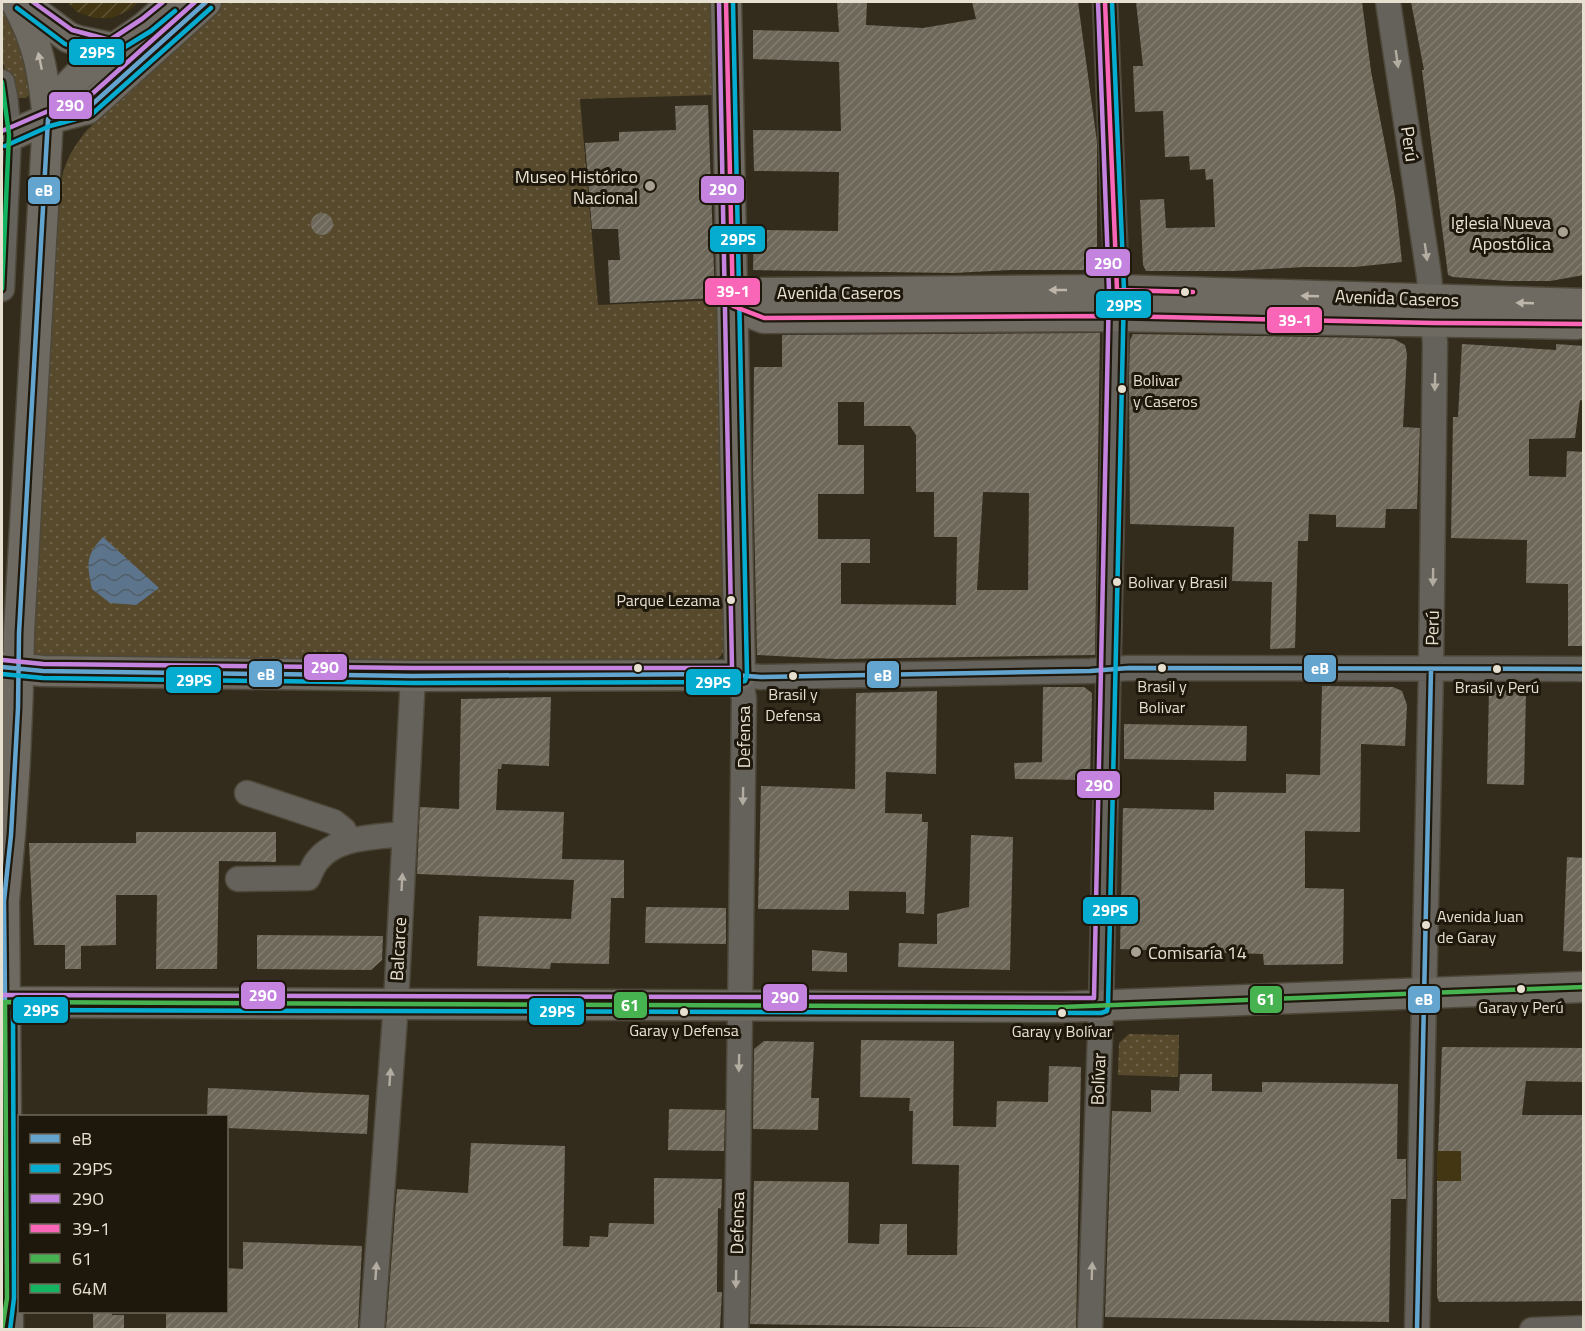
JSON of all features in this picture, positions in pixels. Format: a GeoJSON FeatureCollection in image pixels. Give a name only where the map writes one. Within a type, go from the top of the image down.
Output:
{"type":"FeatureCollection","features":[{"type":"Feature","properties":{"kind":"main road"},"geometry":{"type":"LineString","coordinates":[[8,1329],[3,891],[11,823],[10,668],[19,621],[48,119],[38,50],[33,34],[16,2]]}},
{"type":"Feature","properties":{"kind":"main road"},"geometry":{"type":"LineString","coordinates":[[21,2],[68,37],[112,48]]}},
{"type":"Feature","properties":{"kind":"main road"},"geometry":{"type":"LineString","coordinates":[[48,119],[56,99],[78,74],[147,25],[173,2]]}},
{"type":"Feature","properties":{"kind":"main road"},"geometry":{"type":"LineString","coordinates":[[5,137],[48,119],[87,109],[206,2]]}},
{"type":"Feature","properties":{"kind":"main road","name":"Defensa"},"geometry":{"type":"LineString","coordinates":[[726,2],[740,675]]}},
{"type":"Feature","properties":{"kind":"main road","name":"Avenida Caseros"},"geometry":{"type":"LineString","coordinates":[[733,306],[764,318],[1116,303],[1432,311],[1584,324]]}},
{"type":"Feature","properties":{"kind":"main road","name":"Avenida Caseros"},"geometry":{"type":"LineString","coordinates":[[1432,311],[1584,304]]}},
{"type":"Feature","properties":{"kind":"main road"},"geometry":{"type":"LineString","coordinates":[[10,668],[412,676],[740,675]]}},
{"type":"Feature","properties":{"kind":"main road"},"geometry":{"type":"LineString","coordinates":[[3,1002],[1101,1006],[1584,987]]}},
{"type":"Feature","properties":{"kind":"street","name":"Bolívar"},"geometry":{"type":"LineString","coordinates":[[1090,1329],[1101,1006],[1116,303],[1106,2]]}},
{"type":"Feature","properties":{"kind":"street","name":"Perú"},"geometry":{"type":"LineString","coordinates":[[1388,2],[1435,343],[1431,669],[1417,1329]]}},
{"type":"Feature","properties":{"kind":"street"},"geometry":{"type":"LineString","coordinates":[[2,82],[5,96],[2,289]]}},
{"type":"Feature","properties":{"kind":"street"},"geometry":{"type":"LineString","coordinates":[[740,675],[760,677],[1129,668],[1584,669]]}},
{"type":"Feature","properties":{"kind":"street","name":"Defensa"},"geometry":{"type":"LineString","coordinates":[[736,1329],[744,699],[740,675]]}},
{"type":"Feature","properties":{"kind":"street","name":"Balcarce"},"geometry":{"type":"LineString","coordinates":[[372,1329],[396,1003],[412,676]]}},
{"type":"Feature","properties":{"kind":"street"},"geometry":{"type":"LineString","coordinates":[[247,793],[334,822],[344,830],[348,841]]}},
{"type":"Feature","properties":{"kind":"street"},"geometry":{"type":"LineString","coordinates":[[238,879],[308,878],[316,861],[329,849],[348,841],[404,834]]}},
{"type":"Feature","properties":{"kind":"street"},"geometry":{"type":"LineString","coordinates":[[2,1329],[7,1298]]}},
{"type":"Feature","properties":{"kind":"street"},"geometry":{"type":"LineString","coordinates":[[1532,1329],[1584,1328]]}},
{"type":"Feature","properties":{"kind":"shaded area"},"geometry":{"type":"Polygon","coordinates":[[[67,2],[139,2],[130,10],[112,18],[94,18],[77,12],[67,2]]]}},
{"type":"Feature","properties":{"kind":"shaded area","name":"Parque Lezama"},"geometry":{"type":"Polygon","coordinates":[[[224,2],[710,2],[714,95],[580,99],[598,305],[724,300],[725,650],[720,657],[712,662],[89,661],[40,659],[32,655],[29,639],[59,193],[65,167],[75,146],[87,130],[224,2]]]}},
{"type":"Feature","properties":{"kind":"shaded area"},"geometry":{"type":"Polygon","coordinates":[[[2,11],[24,42],[32,92],[26,98],[12,95],[2,59],[2,11]]]}},
{"type":"Feature","properties":{"kind":"shaded area"},"geometry":{"type":"Polygon","coordinates":[[[1129,1034],[1179,1035],[1178,1077],[1118,1075],[1119,1043],[1129,1034]]]}},
{"type":"Feature","properties":{"kind":"shaded area"},"geometry":{"type":"Polygon","coordinates":[[[1437,1151],[1461,1151],[1461,1181],[1437,1181],[1437,1151]]]}},
{"type":"Feature","properties":{"kind":"water"},"geometry":{"type":"Polygon","coordinates":[[[103,537],[159,588],[136,605],[110,603],[92,589],[89,573],[90,555],[103,537]]]}},
{"type":"Feature","properties":{"kind":"building"},"geometry":{"type":"Polygon","coordinates":[[[837,2],[867,2],[866,25],[923,28],[976,19],[972,2],[1078,2],[1097,142],[1097,270],[1010,270],[954,273],[753,270],[754,230],[838,231],[839,172],[754,171],[753,130],[841,131],[839,62],[753,59],[753,30],[839,32],[837,2]]]}},
{"type":"Feature","properties":{"kind":"building"},"geometry":{"type":"Polygon","coordinates":[[[1136,2],[1362,2],[1371,71],[1395,197],[1402,262],[1355,267],[1146,271],[1143,265],[1140,200],[1164,199],[1166,228],[1215,227],[1213,179],[1206,180],[1205,169],[1190,170],[1189,156],[1165,157],[1163,111],[1135,112],[1133,66],[1143,66],[1136,2]]]}},
{"type":"Feature","properties":{"kind":"building"},"geometry":{"type":"Polygon","coordinates":[[[1411,2],[1584,2],[1584,275],[1550,281],[1508,281],[1448,275],[1422,70],[1424,70],[1411,2]]]}},
{"type":"Feature","properties":{"kind":"building","name":"Museo Histórico Nacional"},"geometry":{"type":"Polygon","coordinates":[[[708,105],[715,298],[610,303],[608,260],[620,260],[618,229],[592,229],[585,143],[619,141],[619,132],[676,130],[675,106],[708,105]]]}},
{"type":"Feature","properties":{"kind":"building"},"geometry":{"type":"Polygon","coordinates":[[[322,213],[330,216],[333,224],[330,232],[322,235],[314,232],[311,224],[314,216],[322,213]]]}},
{"type":"Feature","properties":{"kind":"building"},"geometry":{"type":"Polygon","coordinates":[[[1100,333],[1095,655],[836,659],[757,655],[753,467],[754,367],[782,367],[782,335],[1100,333]],[[838,402],[838,445],[864,445],[864,494],[818,494],[818,539],[870,539],[870,563],[841,563],[841,604],[956,605],[957,537],[934,537],[934,492],[916,492],[916,435],[910,426],[864,426],[864,402],[838,402]],[[983,492],[977,590],[1028,590],[1029,493],[983,492]]]}},
{"type":"Feature","properties":{"kind":"building"},"geometry":{"type":"Polygon","coordinates":[[[1133,334],[1394,339],[1405,345],[1407,354],[1403,427],[1420,428],[1417,509],[1386,509],[1385,528],[1336,527],[1336,515],[1309,514],[1308,541],[1298,541],[1295,648],[1270,649],[1272,582],[1232,581],[1234,527],[1130,524],[1129,377],[1130,340],[1133,334]]]}},
{"type":"Feature","properties":{"kind":"building"},"geometry":{"type":"Polygon","coordinates":[[[1462,344],[1556,350],[1556,344],[1584,346],[1584,401],[1580,400],[1575,438],[1529,439],[1529,476],[1566,477],[1567,451],[1584,452],[1584,646],[1568,646],[1568,584],[1526,583],[1527,540],[1451,538],[1453,417],[1458,417],[1462,344]]]}},
{"type":"Feature","properties":{"kind":"building"},"geometry":{"type":"Polygon","coordinates":[[[1322,686],[1393,687],[1402,691],[1407,705],[1405,746],[1361,744],[1360,832],[1305,831],[1305,888],[1344,889],[1343,964],[1264,965],[1263,954],[1120,949],[1123,808],[1214,810],[1214,792],[1286,793],[1286,774],[1320,775],[1322,686]]]}},
{"type":"Feature","properties":{"kind":"building"},"geometry":{"type":"Polygon","coordinates":[[[1043,687],[1084,687],[1092,693],[1090,780],[1015,779],[1014,763],[1042,762],[1043,687]]]}},
{"type":"Feature","properties":{"kind":"building"},"geometry":{"type":"Polygon","coordinates":[[[1489,690],[1526,691],[1524,785],[1487,784],[1489,690]]]}},
{"type":"Feature","properties":{"kind":"building"},"geometry":{"type":"Polygon","coordinates":[[[937,691],[936,774],[886,772],[885,813],[922,814],[922,822],[928,822],[924,914],[906,913],[906,892],[849,891],[849,910],[758,909],[761,786],[855,789],[856,693],[937,691]]]}},
{"type":"Feature","properties":{"kind":"building"},"geometry":{"type":"Polygon","coordinates":[[[551,697],[549,766],[502,764],[501,769],[498,769],[496,810],[564,812],[562,859],[624,860],[624,898],[611,898],[609,964],[551,963],[550,969],[477,966],[479,916],[571,919],[574,880],[417,874],[420,807],[459,809],[461,699],[551,697]]]}},
{"type":"Feature","properties":{"kind":"building"},"geometry":{"type":"Polygon","coordinates":[[[1124,724],[1247,726],[1246,761],[1124,759],[1124,724]]]}},
{"type":"Feature","properties":{"kind":"building"},"geometry":{"type":"Polygon","coordinates":[[[136,832],[276,832],[276,862],[219,861],[217,969],[156,969],[157,895],[116,895],[116,945],[81,946],[81,969],[65,969],[65,945],[34,945],[29,843],[136,843],[136,832]]]}},
{"type":"Feature","properties":{"kind":"building"},"geometry":{"type":"Polygon","coordinates":[[[971,835],[1013,837],[1010,970],[898,967],[899,943],[937,944],[937,914],[969,907],[971,835]]]}},
{"type":"Feature","properties":{"kind":"building"},"geometry":{"type":"Polygon","coordinates":[[[1567,857],[1584,858],[1584,952],[1563,951],[1567,857]]]}},
{"type":"Feature","properties":{"kind":"building"},"geometry":{"type":"Polygon","coordinates":[[[646,907],[726,908],[726,944],[645,943],[646,907]]]}},
{"type":"Feature","properties":{"kind":"building"},"geometry":{"type":"Polygon","coordinates":[[[257,935],[383,936],[382,960],[371,970],[257,969],[257,935]]]}},
{"type":"Feature","properties":{"kind":"building"},"geometry":{"type":"Polygon","coordinates":[[[812,950],[847,953],[847,972],[812,971],[812,950]]]}},
{"type":"Feature","properties":{"kind":"building"},"geometry":{"type":"Polygon","coordinates":[[[861,1040],[954,1041],[953,1126],[996,1127],[997,1101],[1048,1102],[1049,1066],[1081,1067],[1076,1329],[750,1324],[754,1181],[849,1182],[848,1243],[879,1244],[880,1224],[907,1224],[907,1255],[957,1255],[959,1165],[912,1164],[913,1111],[909,1111],[910,1098],[860,1097],[861,1040]]]}},
{"type":"Feature","properties":{"kind":"building"},"geometry":{"type":"Polygon","coordinates":[[[764,1041],[814,1042],[811,1098],[819,1098],[818,1130],[753,1129],[754,1049],[764,1041]]]}},
{"type":"Feature","properties":{"kind":"building"},"geometry":{"type":"Polygon","coordinates":[[[1442,1047],[1584,1048],[1584,1082],[1526,1081],[1522,1115],[1584,1115],[1584,1301],[1439,1302],[1437,1296],[1437,1181],[1461,1181],[1461,1151],[1438,1151],[1442,1047]]]}},
{"type":"Feature","properties":{"kind":"building"},"geometry":{"type":"Polygon","coordinates":[[[1180,1074],[1212,1074],[1212,1091],[1262,1092],[1262,1082],[1398,1084],[1397,1159],[1406,1159],[1406,1199],[1391,1199],[1389,1322],[1105,1317],[1112,1111],[1151,1112],[1151,1090],[1179,1091],[1180,1074]]]}},
{"type":"Feature","properties":{"kind":"building"},"geometry":{"type":"Polygon","coordinates":[[[208,1088],[369,1095],[367,1134],[228,1128],[228,1115],[207,1115],[208,1088]]]}},
{"type":"Feature","properties":{"kind":"building"},"geometry":{"type":"Polygon","coordinates":[[[669,1109],[725,1110],[724,1151],[668,1150],[669,1109]]]}},
{"type":"Feature","properties":{"kind":"building"},"geometry":{"type":"Polygon","coordinates":[[[471,1143],[565,1146],[563,1246],[589,1247],[590,1236],[608,1237],[609,1223],[654,1224],[654,1178],[722,1179],[721,1209],[718,1208],[717,1278],[717,1292],[722,1292],[720,1329],[386,1329],[397,1189],[468,1193],[471,1143]]]}},
{"type":"Feature","properties":{"kind":"building"},"geometry":{"type":"Polygon","coordinates":[[[243,1242],[362,1246],[358,1329],[166,1329],[166,1313],[228,1313],[228,1268],[243,1269],[243,1242]]]}},
{"type":"Feature","properties":{"kind":"building"},"geometry":{"type":"Polygon","coordinates":[[[93,1313],[124,1315],[124,1329],[93,1329],[93,1313]]]}},
{"type":"Feature","properties":{"kind":"transit line","name":"29O"},"geometry":{"type":"LineString","coordinates":[[33,2],[72,30],[110,40],[163,2]]}},
{"type":"Feature","properties":{"kind":"transit line","name":"29O"},"geometry":{"type":"LineString","coordinates":[[2,131],[46,112],[83,102],[195,2]]}},
{"type":"Feature","properties":{"kind":"transit line","name":"eB"},"geometry":{"type":"LineString","coordinates":[[2,1002],[5,1002],[4,901],[11,835],[18,708],[19,633],[48,119],[87,109],[206,2]]}},
{"type":"Feature","properties":{"kind":"transit line","name":"29O"},"geometry":{"type":"LineString","coordinates":[[3,660],[43,664],[413,668],[732,668],[719,2]]}},
{"type":"Feature","properties":{"kind":"transit line","name":"39-1"},"geometry":{"type":"LineString","coordinates":[[726,2],[733,306],[764,318],[1116,316],[1584,324]]}},
{"type":"Feature","properties":{"kind":"transit line","name":"29PS"},"geometry":{"type":"LineString","coordinates":[[2,674],[43,678],[413,683],[745,681],[747,675],[733,2]]}},
{"type":"Feature","properties":{"kind":"transit line","name":"29O"},"geometry":{"type":"LineString","coordinates":[[2,995],[1094,998],[1109,290],[1098,2]]}},
{"type":"Feature","properties":{"kind":"transit line","name":"39-1"},"geometry":{"type":"LineString","coordinates":[[1105,2],[1117,290],[1193,292]]}},
{"type":"Feature","properties":{"kind":"transit line","name":"29PS"},"geometry":{"type":"LineString","coordinates":[[10,1330],[14,1298],[13,1010],[1101,1013],[1107,1011],[1124,290],[1112,2]]}},
{"type":"Feature","properties":{"kind":"transit line","name":"29PS"},"geometry":{"type":"LineString","coordinates":[[17,8],[65,44],[112,55],[151,31],[175,11]]}},
{"type":"Feature","properties":{"kind":"transit line","name":"29PS"},"geometry":{"type":"LineString","coordinates":[[5,146],[50,126],[91,115],[211,8]]}},
{"type":"Feature","properties":{"kind":"transit line","name":"64M"},"geometry":{"type":"LineString","coordinates":[[2,82],[9,135],[2,289]]}},
{"type":"Feature","properties":{"kind":"transit line","name":"eB"},"geometry":{"type":"LineString","coordinates":[[2,667],[43,671],[413,676],[720,674],[761,677],[1090,671],[1129,668],[1584,669]]}},
{"type":"Feature","properties":{"kind":"transit line","name":"eB"},"geometry":{"type":"LineString","coordinates":[[1417,1330],[1431,669]]}},
{"type":"Feature","properties":{"kind":"transit line","name":"61"},"geometry":{"type":"LineString","coordinates":[[2,1330],[7,1298],[5,1002],[1062,1007],[1584,987]]}},
{"type":"Feature","properties":{"kind":"place","name":"Museo Histórico Nacional"},"geometry":{"type":"Point","coordinates":[650,186]}},
{"type":"Feature","properties":{"kind":"place","name":"Iglesia Nueva Apostólica"},"geometry":{"type":"Point","coordinates":[1563,232]}},
{"type":"Feature","properties":{"kind":"place","name":"Bolivar y Caseros"},"geometry":{"type":"Point","coordinates":[1122,389]}},
{"type":"Feature","properties":{"kind":"place","name":"Bolivar y Brasil"},"geometry":{"type":"Point","coordinates":[1117,582]}},
{"type":"Feature","properties":{"kind":"place","name":"Parque Lezama"},"geometry":{"type":"Point","coordinates":[731,600]}},
{"type":"Feature","properties":{"kind":"place","name":"Brasil y Bolivar"},"geometry":{"type":"Point","coordinates":[1162,668]}},
{"type":"Feature","properties":{"kind":"place","name":"Brasil y Perú"},"geometry":{"type":"Point","coordinates":[1497,669]}},
{"type":"Feature","properties":{"kind":"place","name":"Brasil y Defensa"},"geometry":{"type":"Point","coordinates":[793,676]}},
{"type":"Feature","properties":{"kind":"place","name":"Avenida Juan de Garay"},"geometry":{"type":"Point","coordinates":[1426,925]}},
{"type":"Feature","properties":{"kind":"place","name":"Comisaría 14"},"geometry":{"type":"Point","coordinates":[1136,952]}},
{"type":"Feature","properties":{"kind":"place","name":"Garay y Perú"},"geometry":{"type":"Point","coordinates":[1521,989]}},
{"type":"Feature","properties":{"kind":"place","name":"Garay y Defensa"},"geometry":{"type":"Point","coordinates":[684,1012]}},
{"type":"Feature","properties":{"kind":"place","name":"Garay y Bolívar"},"geometry":{"type":"Point","coordinates":[1062,1013]}}]}
